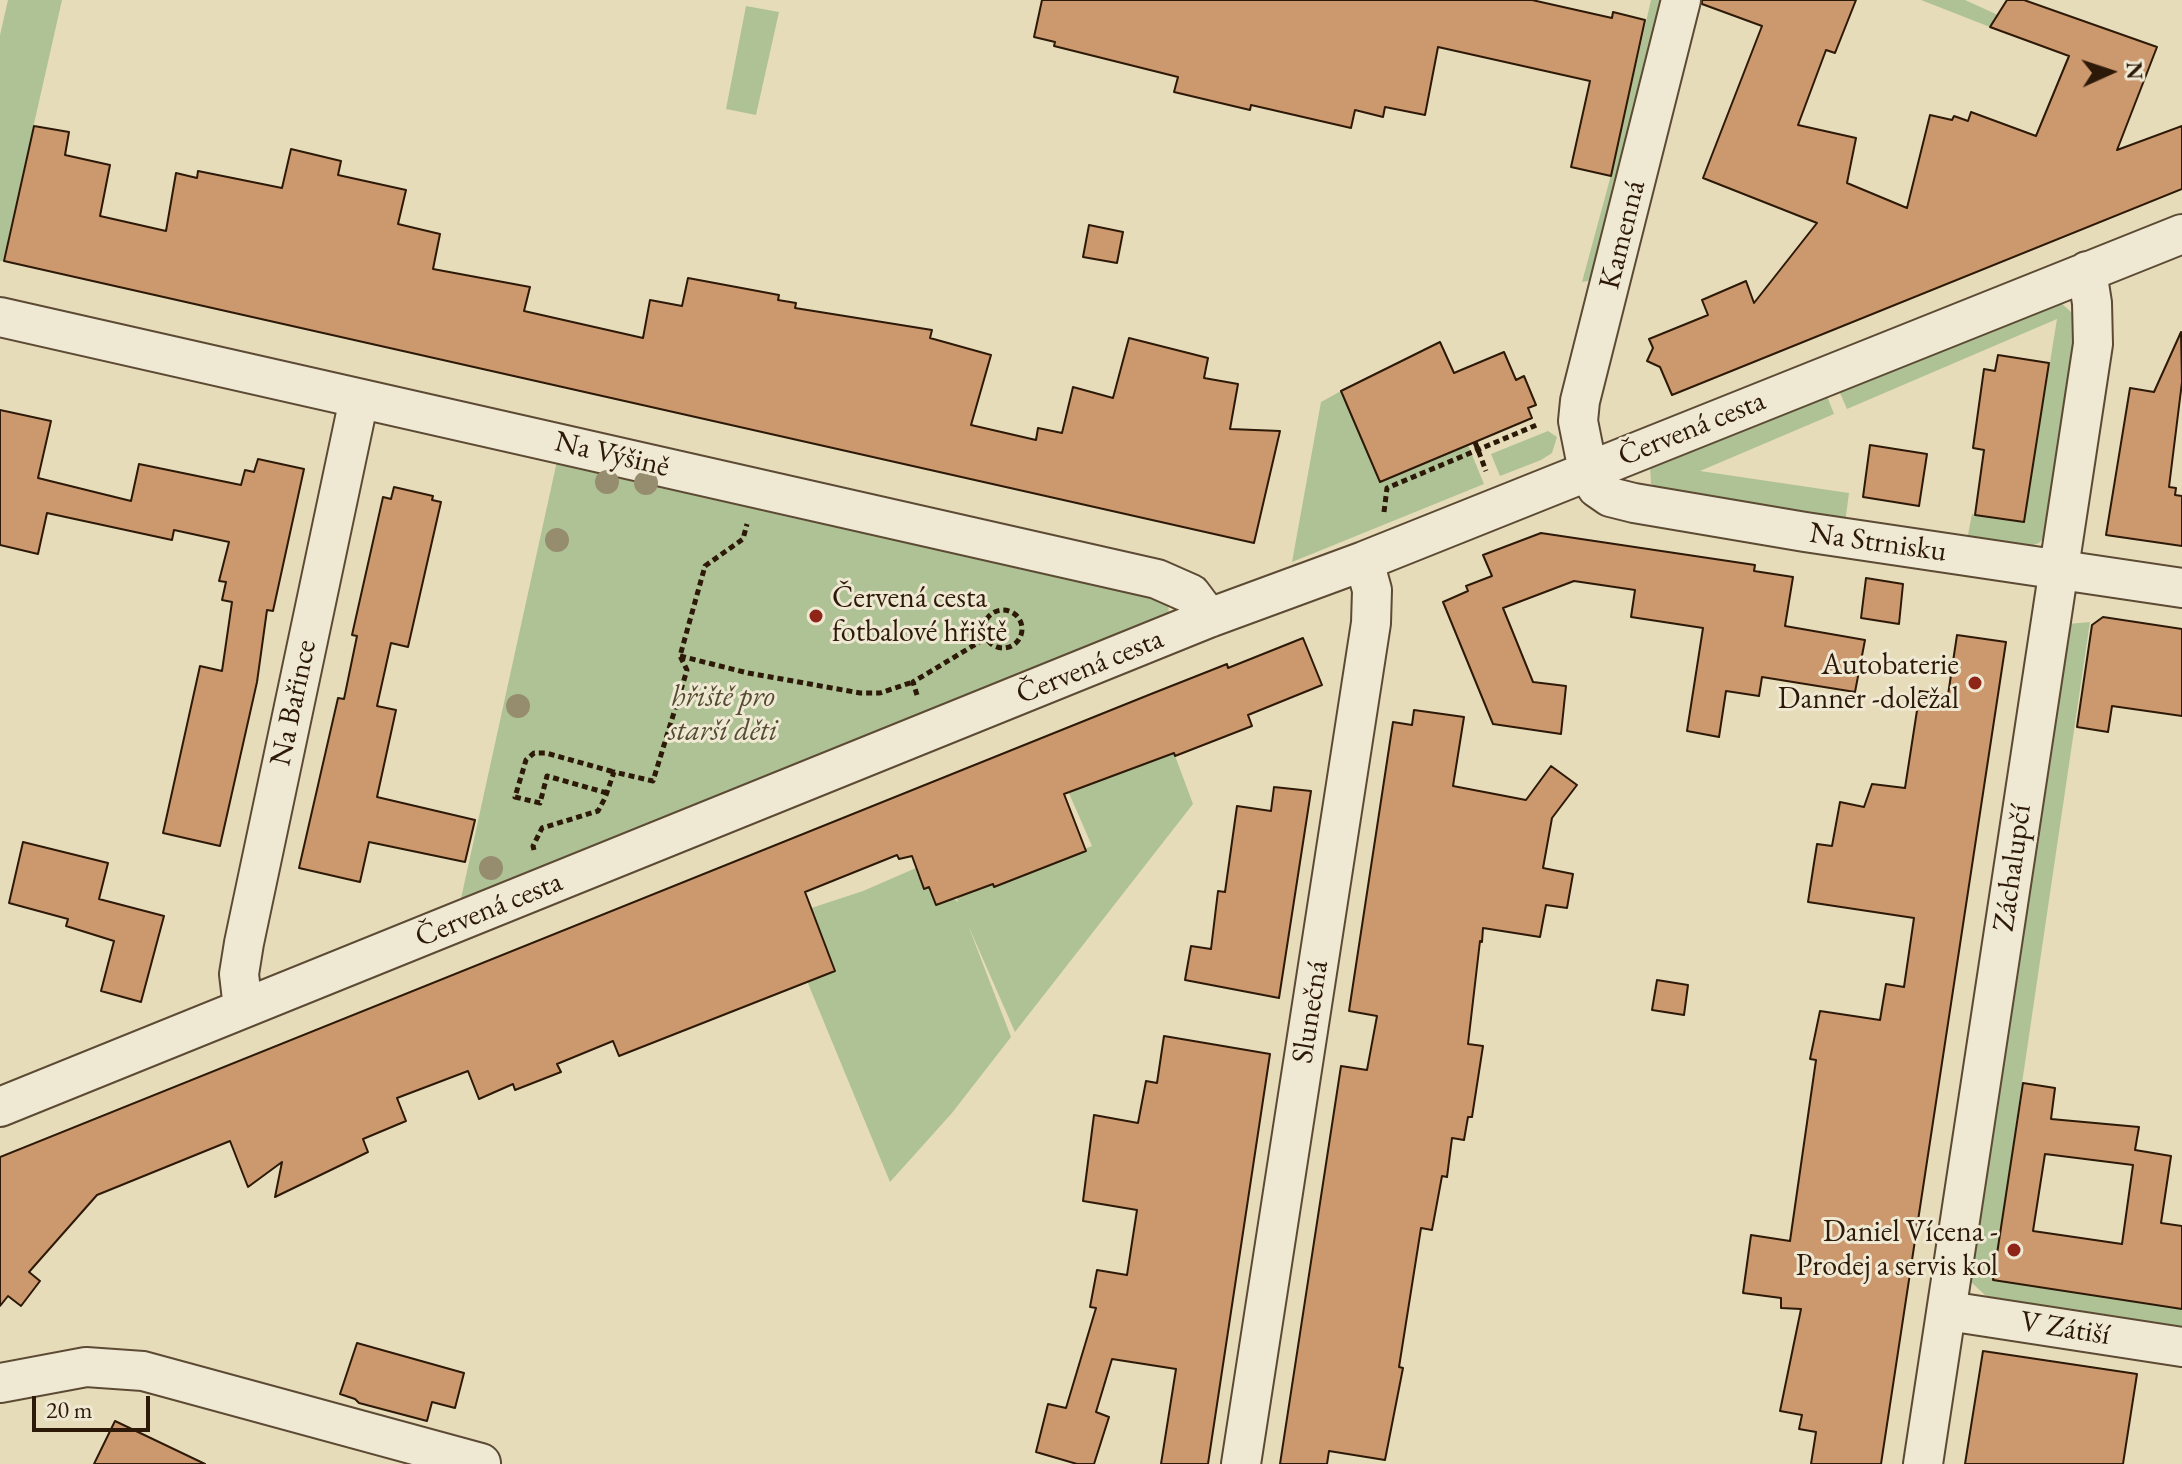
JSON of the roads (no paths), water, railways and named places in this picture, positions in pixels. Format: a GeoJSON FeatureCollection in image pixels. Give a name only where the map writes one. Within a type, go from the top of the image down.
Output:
{"type":"FeatureCollection","features":[{"type":"Feature","properties":{"kind":"street","name":"Kamenná"},"geometry":{"type":"LineString","coordinates":[[1588,471],[1578,421],[1580,401],[1681,0]]}},
{"type":"Feature","properties":{"kind":"street","name":"Červená cesta"},"geometry":{"type":"LineString","coordinates":[[0,1107],[1209,618],[1364,561],[2182,234]]}},
{"type":"Feature","properties":{"kind":"street","name":"Záchalupčí"},"geometry":{"type":"LineString","coordinates":[[1923,1464],[2093,344],[2087,271]]}},
{"type":"Feature","properties":{"kind":"street","name":"Na Výšině"},"geometry":{"type":"LineString","coordinates":[[0,317],[1170,583],[1191,594],[1209,618]]}},
{"type":"Feature","properties":{"kind":"street","name":"Na Bařince"},"geometry":{"type":"LineString","coordinates":[[243,1008],[240,965],[359,399]]}},
{"type":"Feature","properties":{"kind":"street","name":"Na Strnisku"},"geometry":{"type":"LineString","coordinates":[[1588,471],[1597,488],[1610,497],[1634,503],[1805,532],[2182,588]]}},
{"type":"Feature","properties":{"kind":"street","name":"Slunečná"},"geometry":{"type":"LineString","coordinates":[[1241,1464],[1371,623],[1372,590],[1364,561]]}},
{"type":"Feature","properties":{"kind":"street","name":"V Zátiší"},"geometry":{"type":"LineString","coordinates":[[1948,1311],[2182,1347]]}},
{"type":"Feature","properties":{"kind":"street"},"geometry":{"type":"LineString","coordinates":[[0,1383],[86,1367],[143,1371],[481,1463]]}},
{"type":"Feature","properties":{"kind":"place","name":"Červená cesta fotbalové hřiště"},"geometry":{"type":"Point","coordinates":[816,616]}},
{"type":"Feature","properties":{"kind":"place","name":"Autobaterie Danner -doležal"},"geometry":{"type":"Point","coordinates":[1975,683]}},
{"type":"Feature","properties":{"kind":"place","name":"Daniel Vícena - Prodej a servis kol"},"geometry":{"type":"Point","coordinates":[2014,1250]}},
{"type":"Feature","properties":{"kind":"park label","name":"hřiště pro starší děti"},"geometry":{"type":"Point","coordinates":[723,715]}}]}
